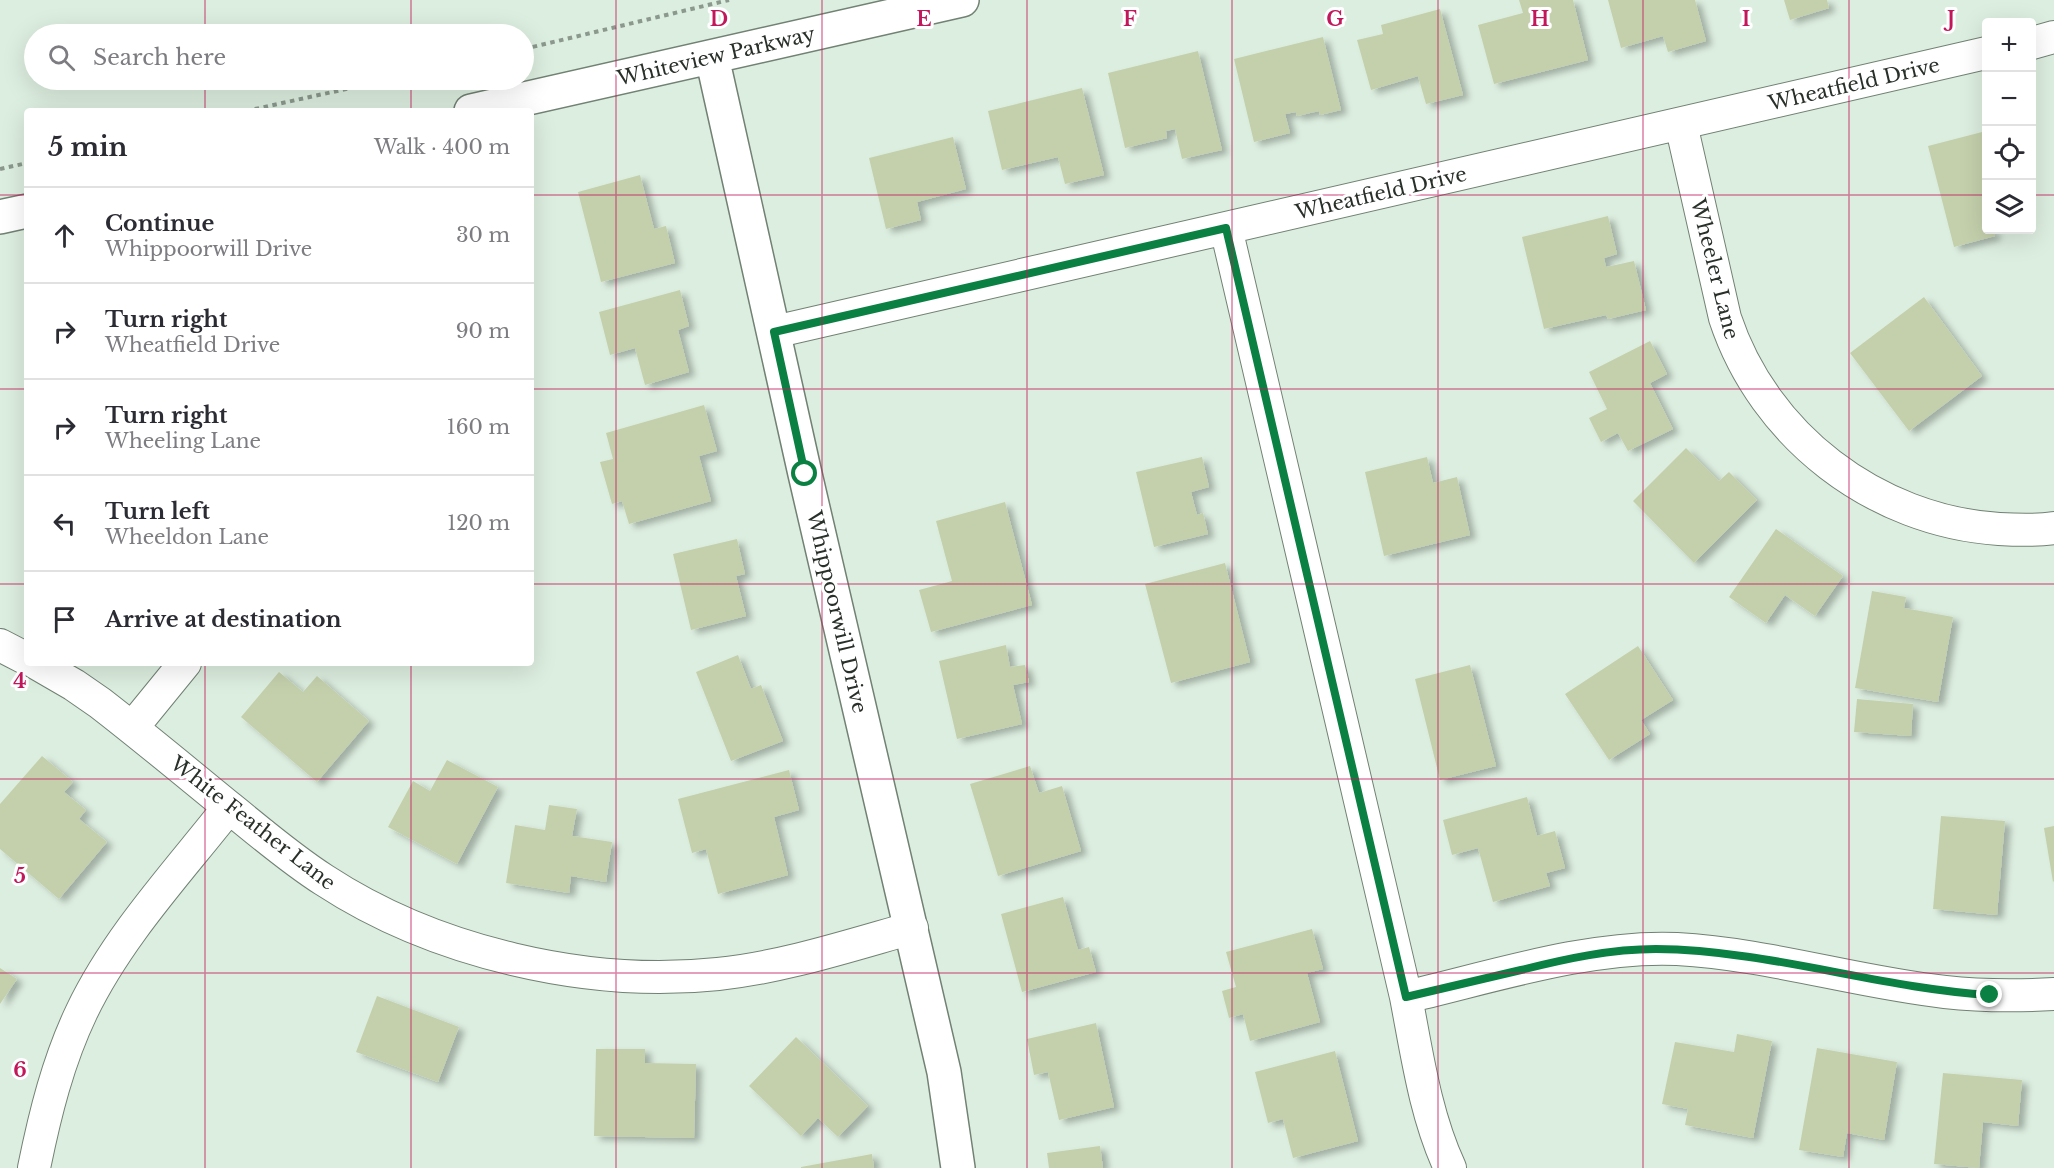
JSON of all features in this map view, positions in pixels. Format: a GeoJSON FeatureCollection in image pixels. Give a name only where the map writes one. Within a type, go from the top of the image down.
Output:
{"type":"FeatureCollection","features":[{"type":"Feature","properties":{"kind":"street","name":"Whiteview Parkway"},"geometry":{"type":"LineString","coordinates":[[484,108],[962,0]]}},
{"type":"Feature","properties":{"kind":"street"},"geometry":{"type":"LineString","coordinates":[[2036,42],[2054,37]]}},
{"type":"Feature","properties":{"kind":"street","name":"Wheatfield Drive"},"geometry":{"type":"LineString","coordinates":[[774,332],[1982,54]]}},
{"type":"Feature","properties":{"kind":"street","name":"Whippoorwill Drive"},"geometry":{"type":"LineString","coordinates":[[712,57],[805,474],[944,1072],[958,1168]]}},
{"type":"Feature","properties":{"kind":"street","name":"Wheeler Lane"},"geometry":{"type":"LineString","coordinates":[[1681,124],[1722,307],[1732,339],[1740,359],[1754,382],[1786,425],[1853,482],[1905,509],[1959,525],[1988,529],[2054,528]]}},
{"type":"Feature","properties":{"kind":"street"},"geometry":{"type":"LineString","coordinates":[[0,217],[24,212]]}},
{"type":"Feature","properties":{"kind":"street"},"geometry":{"type":"LineString","coordinates":[[1226,228],[1406,997],[1424,1091],[1450,1168]]}},
{"type":"Feature","properties":{"kind":"street"},"geometry":{"type":"LineString","coordinates":[[0,645],[24,657]]}},
{"type":"Feature","properties":{"kind":"street","name":"White Feather Lane"},"geometry":{"type":"LineString","coordinates":[[41,666],[74,685],[132,728],[324,881],[357,900],[433,934],[489,954],[524,962],[621,975],[718,974],[801,958],[912,928]]}},
{"type":"Feature","properties":{"kind":"street"},"geometry":{"type":"LineString","coordinates":[[132,728],[183,666]]}},
{"type":"Feature","properties":{"kind":"street"},"geometry":{"type":"LineString","coordinates":[[34,1168],[52,1088],[83,1009],[130,932],[229,807]]}},
{"type":"Feature","properties":{"kind":"street"},"geometry":{"type":"LineString","coordinates":[[1406,997],[1584,956],[1623,950],[1654,949],[1697,951],[1760,959],[1946,992],[1990,995],[2054,994]]}},
{"type":"Feature","properties":{"kind":"path"},"geometry":{"type":"LineString","coordinates":[[534,47],[729,0]]}},
{"type":"Feature","properties":{"kind":"path"},"geometry":{"type":"LineString","coordinates":[[260,108],[342,90]]}},
{"type":"Feature","properties":{"kind":"path"},"geometry":{"type":"LineString","coordinates":[[0,169],[24,164]]}},
{"type":"Feature","properties":{"kind":"building"},"geometry":{"type":"Polygon","coordinates":[[[1519,0],[1573,0],[1588,60],[1494,84],[1478,25],[1523,13],[1519,0]]]}},
{"type":"Feature","properties":{"kind":"building"},"geometry":{"type":"Polygon","coordinates":[[[1608,0],[1695,0],[1706,41],[1668,52],[1663,36],[1621,48],[1608,0]]]}},
{"type":"Feature","properties":{"kind":"building"},"geometry":{"type":"Polygon","coordinates":[[[1784,0],[1827,0],[1829,8],[1790,20],[1784,0]]]}},
{"type":"Feature","properties":{"kind":"building"},"geometry":{"type":"Polygon","coordinates":[[[1440,9],[1463,95],[1426,104],[1418,76],[1371,90],[1357,40],[1383,34],[1381,25],[1440,9]]]}},
{"type":"Feature","properties":{"kind":"building"},"geometry":{"type":"Polygon","coordinates":[[[1323,37],[1341,110],[1320,115],[1319,111],[1297,116],[1296,112],[1285,114],[1290,133],[1254,142],[1234,59],[1323,37]]]}},
{"type":"Feature","properties":{"kind":"building"},"geometry":{"type":"Polygon","coordinates":[[[1198,51],[1222,150],[1182,159],[1175,129],[1166,131],[1167,138],[1125,148],[1108,73],[1198,51]]]}},
{"type":"Feature","properties":{"kind":"building"},"geometry":{"type":"Polygon","coordinates":[[[1082,88],[1104,175],[1065,184],[1058,157],[1002,170],[988,111],[1082,88]]]}},
{"type":"Feature","properties":{"kind":"building"},"geometry":{"type":"Polygon","coordinates":[[[1982,132],[1982,234],[1995,234],[1995,236],[1954,247],[1928,146],[1982,132]]]}},
{"type":"Feature","properties":{"kind":"building"},"geometry":{"type":"Polygon","coordinates":[[[953,137],[966,189],[917,202],[921,220],[886,229],[869,158],[953,137]]]}},
{"type":"Feature","properties":{"kind":"building"},"geometry":{"type":"Polygon","coordinates":[[[640,175],[654,229],[666,226],[675,263],[601,282],[578,192],[640,175]]]}},
{"type":"Feature","properties":{"kind":"building"},"geometry":{"type":"Polygon","coordinates":[[[1608,216],[1617,254],[1604,258],[1606,267],[1634,261],[1646,310],[1608,319],[1606,315],[1544,329],[1522,237],[1608,216]]]}},
{"type":"Feature","properties":{"kind":"building"},"geometry":{"type":"Polygon","coordinates":[[[680,290],[689,326],[678,330],[689,372],[645,385],[635,348],[610,355],[599,312],[680,290]]]}},
{"type":"Feature","properties":{"kind":"building"},"geometry":{"type":"Polygon","coordinates":[[[1924,297],[1982,376],[1909,431],[1850,353],[1924,297]]]}},
{"type":"Feature","properties":{"kind":"building"},"geometry":{"type":"Polygon","coordinates":[[[1650,341],[1667,374],[1650,383],[1673,429],[1628,451],[1618,433],[1601,442],[1589,418],[1607,409],[1589,372],[1650,341]]]}},
{"type":"Feature","properties":{"kind":"building"},"geometry":{"type":"Polygon","coordinates":[[[704,405],[717,451],[699,456],[711,501],[629,524],[622,501],[612,504],[600,462],[613,459],[606,433],[704,405]]]}},
{"type":"Feature","properties":{"kind":"building"},"geometry":{"type":"Polygon","coordinates":[[[1686,448],[1719,481],[1729,472],[1757,500],[1694,563],[1633,501],[1686,448]]]}},
{"type":"Feature","properties":{"kind":"building"},"geometry":{"type":"Polygon","coordinates":[[[1202,457],[1209,487],[1191,492],[1197,515],[1203,513],[1208,534],[1154,547],[1136,472],[1202,457]]]}},
{"type":"Feature","properties":{"kind":"building"},"geometry":{"type":"Polygon","coordinates":[[[1427,457],[1433,483],[1457,477],[1470,535],[1384,556],[1365,472],[1427,457]]]}},
{"type":"Feature","properties":{"kind":"building"},"geometry":{"type":"Polygon","coordinates":[[[1005,502],[1032,605],[931,632],[919,590],[952,581],[936,521],[1005,502]]]}},
{"type":"Feature","properties":{"kind":"building"},"geometry":{"type":"Polygon","coordinates":[[[1776,529],[1843,576],[1815,616],[1785,595],[1766,623],[1729,597],[1776,529]]]}},
{"type":"Feature","properties":{"kind":"building"},"geometry":{"type":"Polygon","coordinates":[[[737,539],[745,574],[736,576],[746,616],[691,630],[673,554],[737,539]]]}},
{"type":"Feature","properties":{"kind":"building"},"geometry":{"type":"Polygon","coordinates":[[[1225,563],[1250,662],[1171,683],[1145,584],[1225,563]]]}},
{"type":"Feature","properties":{"kind":"building"},"geometry":{"type":"Polygon","coordinates":[[[1872,591],[1906,597],[1904,608],[1953,617],[1938,702],[1855,688],[1872,591]]]}},
{"type":"Feature","properties":{"kind":"building"},"geometry":{"type":"Polygon","coordinates":[[[1006,645],[1010,667],[1025,665],[1029,682],[1013,685],[1022,724],[957,739],[939,661],[1006,645]]]}},
{"type":"Feature","properties":{"kind":"building"},"geometry":{"type":"Polygon","coordinates":[[[1638,646],[1673,700],[1641,720],[1650,734],[1609,760],[1565,694],[1638,646]]]}},
{"type":"Feature","properties":{"kind":"building"},"geometry":{"type":"Polygon","coordinates":[[[738,655],[751,689],[761,685],[783,741],[731,761],[696,672],[738,655]]]}},
{"type":"Feature","properties":{"kind":"building"},"geometry":{"type":"Polygon","coordinates":[[[1470,665],[1496,766],[1440,780],[1415,679],[1470,665]]]}},
{"type":"Feature","properties":{"kind":"building"},"geometry":{"type":"Polygon","coordinates":[[[279,672],[303,692],[317,676],[369,721],[317,782],[241,717],[279,672]]]}},
{"type":"Feature","properties":{"kind":"building"},"geometry":{"type":"Polygon","coordinates":[[[1857,699],[1913,704],[1911,736],[1854,732],[1857,699]]]}},
{"type":"Feature","properties":{"kind":"building"},"geometry":{"type":"Polygon","coordinates":[[[42,756],[73,782],[64,792],[86,810],[79,819],[107,842],[59,899],[0,849],[0,804],[42,756]]]}},
{"type":"Feature","properties":{"kind":"building"},"geometry":{"type":"Polygon","coordinates":[[[447,760],[498,787],[457,864],[388,827],[413,781],[430,791],[447,760]]]}},
{"type":"Feature","properties":{"kind":"building"},"geometry":{"type":"Polygon","coordinates":[[[1030,766],[1039,793],[1062,786],[1081,851],[998,876],[970,784],[1030,766]]]}},
{"type":"Feature","properties":{"kind":"building"},"geometry":{"type":"Polygon","coordinates":[[[789,770],[799,810],[774,817],[788,875],[718,894],[706,849],[692,853],[678,799],[789,770]]]}},
{"type":"Feature","properties":{"kind":"building"},"geometry":{"type":"Polygon","coordinates":[[[1527,797],[1537,836],[1555,831],[1565,868],[1546,873],[1550,886],[1493,902],[1478,848],[1452,855],[1443,820],[1527,797]]]}},
{"type":"Feature","properties":{"kind":"building"},"geometry":{"type":"Polygon","coordinates":[[[549,805],[577,809],[572,836],[612,842],[606,882],[571,876],[569,893],[506,883],[515,825],[545,830],[549,805]]]}},
{"type":"Feature","properties":{"kind":"building"},"geometry":{"type":"Polygon","coordinates":[[[1941,816],[2005,821],[1997,915],[1933,909],[1941,816]]]}},
{"type":"Feature","properties":{"kind":"building"},"geometry":{"type":"Polygon","coordinates":[[[2054,826],[2054,881],[2053,882],[2044,828],[2054,826]]]}},
{"type":"Feature","properties":{"kind":"building"},"geometry":{"type":"Polygon","coordinates":[[[1063,897],[1078,950],[1089,947],[1096,972],[1022,992],[1001,914],[1063,897]]]}},
{"type":"Feature","properties":{"kind":"building"},"geometry":{"type":"Polygon","coordinates":[[[1312,929],[1323,969],[1307,973],[1320,1022],[1250,1041],[1243,1014],[1229,1018],[1222,991],[1236,987],[1226,952],[1312,929]]]}},
{"type":"Feature","properties":{"kind":"building"},"geometry":{"type":"Polygon","coordinates":[[[0,968],[17,979],[0,1004],[0,968]]]}},
{"type":"Feature","properties":{"kind":"building"},"geometry":{"type":"Polygon","coordinates":[[[377,996],[459,1027],[438,1082],[356,1052],[377,996]]]}},
{"type":"Feature","properties":{"kind":"building"},"geometry":{"type":"Polygon","coordinates":[[[1096,1023],[1114,1107],[1059,1120],[1048,1072],[1034,1075],[1027,1039],[1096,1023]]]}},
{"type":"Feature","properties":{"kind":"building"},"geometry":{"type":"Polygon","coordinates":[[[1737,1034],[1772,1041],[1753,1138],[1685,1125],[1688,1109],[1662,1104],[1675,1042],[1734,1052],[1737,1034]]]}},
{"type":"Feature","properties":{"kind":"building"},"geometry":{"type":"Polygon","coordinates":[[[796,1037],[868,1106],[838,1137],[818,1118],[801,1136],[749,1086],[796,1037]]]}},
{"type":"Feature","properties":{"kind":"building"},"geometry":{"type":"Polygon","coordinates":[[[1817,1048],[1897,1062],[1884,1140],[1847,1133],[1843,1157],[1799,1150],[1817,1048]]]}},
{"type":"Feature","properties":{"kind":"building"},"geometry":{"type":"Polygon","coordinates":[[[596,1049],[645,1049],[645,1063],[696,1064],[694,1138],[594,1136],[596,1049]]]}},
{"type":"Feature","properties":{"kind":"building"},"geometry":{"type":"Polygon","coordinates":[[[1335,1051],[1358,1141],[1293,1158],[1283,1119],[1268,1123],[1255,1072],[1335,1051]]]}},
{"type":"Feature","properties":{"kind":"building"},"geometry":{"type":"Polygon","coordinates":[[[1943,1073],[2022,1080],[2018,1126],[1983,1122],[1979,1168],[1934,1164],[1943,1073]]]}},
{"type":"Feature","properties":{"kind":"building"},"geometry":{"type":"Polygon","coordinates":[[[1100,1146],[1103,1168],[1049,1168],[1047,1153],[1100,1146]]]}},
{"type":"Feature","properties":{"kind":"building"},"geometry":{"type":"Polygon","coordinates":[[[872,1154],[874,1168],[801,1168],[801,1167],[872,1154]]]}},
{"type":"Feature","properties":{"kind":"route"},"geometry":{"type":"LineString","coordinates":[[805,474],[774,332],[1226,228],[1406,997],[1593,954],[1654,949],[1716,953],[1760,959],[1905,986],[1990,995]]}}]}
